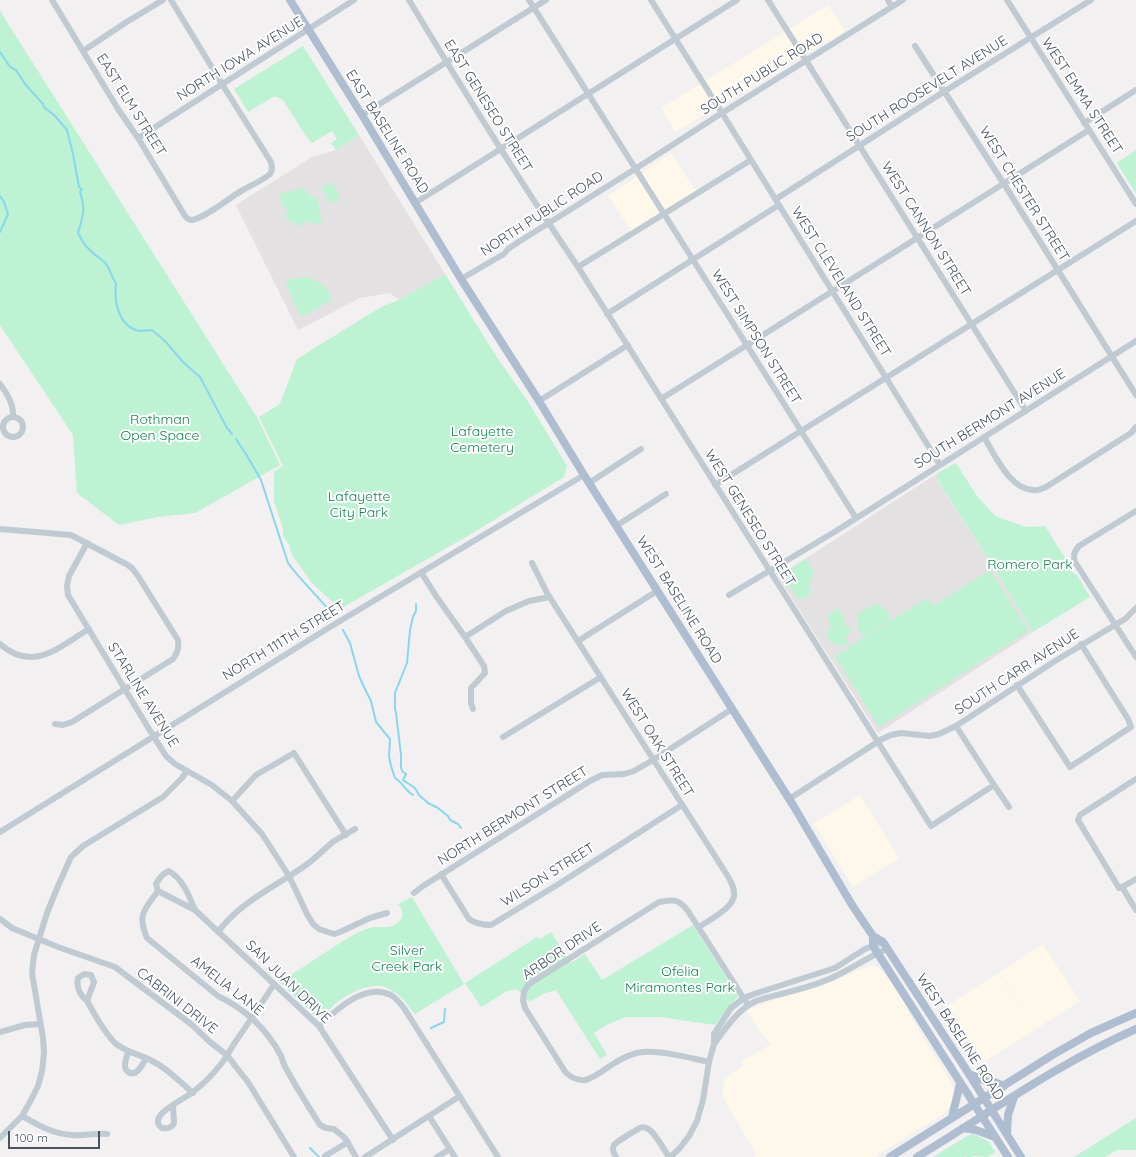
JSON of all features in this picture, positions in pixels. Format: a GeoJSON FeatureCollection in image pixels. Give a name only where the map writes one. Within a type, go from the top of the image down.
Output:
{"type":"FeatureCollection","features":[{"type":"Feature","properties":{"kind":"main road","name":"EAST BASELINE ROAD"},"geometry":{"type":"LineString","coordinates":[[290,0],[462,279]]}},
{"type":"Feature","properties":{"kind":"main road","name":"WEST BASELINE ROAD"},"geometry":{"type":"LineString","coordinates":[[462,279],[789,799],[873,936],[885,946],[969,1074],[1021,1157]]}},
{"type":"Feature","properties":{"kind":"main road"},"geometry":{"type":"LineString","coordinates":[[873,936],[873,946]]}},
{"type":"Feature","properties":{"kind":"main road","name":"WEST BASELINE ROAD"},"geometry":{"type":"LineString","coordinates":[[873,946],[1008,1157]]}},
{"type":"Feature","properties":{"kind":"main road"},"geometry":{"type":"LineString","coordinates":[[890,1157],[1054,1054],[1091,1033],[1136,1013]]}},
{"type":"Feature","properties":{"kind":"main road"},"geometry":{"type":"LineString","coordinates":[[917,1157],[1081,1056],[1136,1028]]}},
{"type":"Feature","properties":{"kind":"main road"},"geometry":{"type":"LineString","coordinates":[[969,1074],[988,1082],[994,1082],[1004,1086]]}},
{"type":"Feature","properties":{"kind":"main road"},"geometry":{"type":"LineString","coordinates":[[952,1118],[954,1107],[958,1098],[960,1083]]}},
{"type":"Feature","properties":{"kind":"main road"},"geometry":{"type":"LineString","coordinates":[[1007,1135],[1008,1115],[1014,1097]]}},
{"type":"Feature","properties":{"kind":"main road"},"geometry":{"type":"LineString","coordinates":[[963,1128],[976,1130],[995,1137]]}},
{"type":"Feature","properties":{"kind":"street","name":"EAST ELM STREET"},"geometry":{"type":"LineString","coordinates":[[52,0],[185,216],[191,220],[199,218],[241,190],[270,174],[272,168],[271,162],[222,84]]}},
{"type":"Feature","properties":{"kind":"street"},"geometry":{"type":"LineString","coordinates":[[83,51],[162,0]]}},
{"type":"Feature","properties":{"kind":"street"},"geometry":{"type":"LineString","coordinates":[[171,0],[222,84]]}},
{"type":"Feature","properties":{"kind":"street","name":"NORTH IOWA AVENUE"},"geometry":{"type":"LineString","coordinates":[[138,138],[354,0]]}},
{"type":"Feature","properties":{"kind":"street","name":"EAST GENESEO STREET"},"geometry":{"type":"LineString","coordinates":[[409,0],[446,62],[549,223]]}},
{"type":"Feature","properties":{"kind":"street","name":"WEST SIMPSON STREET"},"geometry":{"type":"LineString","coordinates":[[529,0],[587,94],[694,260],[746,346],[856,518]]}},
{"type":"Feature","properties":{"kind":"street"},"geometry":{"type":"LineString","coordinates":[[362,115],[546,0]]}},
{"type":"Feature","properties":{"kind":"street","name":"WEST CLEVELAND STREET"},"geometry":{"type":"LineString","coordinates":[[651,0],[940,465]]}},
{"type":"Feature","properties":{"kind":"street"},"geometry":{"type":"LineString","coordinates":[[415,203],[737,0]]}},
{"type":"Feature","properties":{"kind":"street","name":"WEST CANNON STREET"},"geometry":{"type":"LineString","coordinates":[[768,0],[1026,411]]}},
{"type":"Feature","properties":{"kind":"street"},"geometry":{"type":"LineString","coordinates":[[888,0],[892,7]]}},
{"type":"Feature","properties":{"kind":"street","name":"SOUTH PUBLIC ROAD"},"geometry":{"type":"LineString","coordinates":[[635,169],[903,0]]}},
{"type":"Feature","properties":{"kind":"street","name":"WEST EMMA STREET"},"geometry":{"type":"LineString","coordinates":[[1007,0],[1136,204]]}},
{"type":"Feature","properties":{"kind":"street","name":"SOUTH ROOSEVELT AVENUE"},"geometry":{"type":"LineString","coordinates":[[776,199],[1091,0]]}},
{"type":"Feature","properties":{"kind":"street","name":"WEST CHESTER STREET"},"geometry":{"type":"LineString","coordinates":[[916,46],[1136,395]]}},
{"type":"Feature","properties":{"kind":"street"},"geometry":{"type":"LineString","coordinates":[[1084,123],[1136,90]]}},
{"type":"Feature","properties":{"kind":"street"},"geometry":{"type":"LineString","coordinates":[[661,399],[1089,130]]}},
{"type":"Feature","properties":{"kind":"street"},"geometry":{"type":"LineString","coordinates":[[578,267],[751,160]]}},
{"type":"Feature","properties":{"kind":"street","name":"NORTH PUBLIC ROAD"},"geometry":{"type":"LineString","coordinates":[[462,279],[504,254],[508,249],[635,169]]}},
{"type":"Feature","properties":{"kind":"street"},"geometry":{"type":"LineString","coordinates":[[607,314],[779,205]]}},
{"type":"Feature","properties":{"kind":"street"},"geometry":{"type":"LineString","coordinates":[[715,485],[1136,221]]}},
{"type":"Feature","properties":{"kind":"street","name":"WEST GENESEO STREET"},"geometry":{"type":"LineString","coordinates":[[549,223],[628,345],[931,826],[994,785]]}},
{"type":"Feature","properties":{"kind":"street","name":"SOUTH BERMONT AVENUE"},"geometry":{"type":"LineString","coordinates":[[729,595],[856,518],[1136,341]]}},
{"type":"Feature","properties":{"kind":"street"},"geometry":{"type":"LineString","coordinates":[[538,401],[628,345]]}},
{"type":"Feature","properties":{"kind":"street"},"geometry":{"type":"LineString","coordinates":[[0,384],[11,403],[13,417]]}},
{"type":"Feature","properties":{"kind":"street"},"geometry":{"type":"LineString","coordinates":[[8,418],[18,418],[22,421],[24,426],[20,435],[16,437],[6,435],[2,431],[5,421],[8,418]]}},
{"type":"Feature","properties":{"kind":"street"},"geometry":{"type":"LineString","coordinates":[[984,437],[1008,476],[1017,485],[1027,489],[1037,490],[1046,487],[1131,433],[1136,427]]}},
{"type":"Feature","properties":{"kind":"street"},"geometry":{"type":"LineString","coordinates":[[589,483],[642,449]]}},
{"type":"Feature","properties":{"kind":"street","name":"NORTH 111TH STREET"},"geometry":{"type":"LineString","coordinates":[[0,832],[421,572],[584,475]]}},
{"type":"Feature","properties":{"kind":"street"},"geometry":{"type":"LineString","coordinates":[[616,526],[666,494]]}},
{"type":"Feature","properties":{"kind":"street"},"geometry":{"type":"LineString","coordinates":[[1136,511],[1079,546],[1075,550],[1074,557],[1075,562],[1136,657]]}},
{"type":"Feature","properties":{"kind":"street"},"geometry":{"type":"LineString","coordinates":[[0,529],[71,535],[126,564],[138,576],[178,640],[178,653],[173,659],[72,722],[63,725],[55,724]]}},
{"type":"Feature","properties":{"kind":"street","name":"STARLINE AVENUE"},"geometry":{"type":"LineString","coordinates":[[87,543],[69,576],[67,586],[68,595],[153,737],[166,756],[175,764],[212,785],[232,801],[262,834],[289,876],[310,919],[319,929],[334,934],[370,918],[387,913]]}},
{"type":"Feature","properties":{"kind":"street","name":"WEST OAK STREET"},"geometry":{"type":"LineString","coordinates":[[532,563],[550,597],[729,878],[733,888],[734,897],[729,906],[699,927]]}},
{"type":"Feature","properties":{"kind":"street"},"geometry":{"type":"LineString","coordinates":[[421,572],[484,666],[485,673],[471,688],[471,703],[473,710]]}},
{"type":"Feature","properties":{"kind":"street"},"geometry":{"type":"LineString","coordinates":[[578,641],[657,591]]}},
{"type":"Feature","properties":{"kind":"street"},"geometry":{"type":"LineString","coordinates":[[465,637],[506,611],[529,601],[550,597]]}},
{"type":"Feature","properties":{"kind":"street","name":"SOUTH CARR AVENUE"},"geometry":{"type":"LineString","coordinates":[[878,742],[891,735],[901,733],[930,736],[939,734],[956,726],[1081,644],[1124,619],[1136,608]]}},
{"type":"Feature","properties":{"kind":"street"},"geometry":{"type":"LineString","coordinates":[[0,644],[15,654],[30,657],[42,656],[50,653],[89,629]]}},
{"type":"Feature","properties":{"kind":"street"},"geometry":{"type":"LineString","coordinates":[[1018,685],[1070,766],[1107,743],[1131,727],[1128,719],[1081,644]]}},
{"type":"Feature","properties":{"kind":"street"},"geometry":{"type":"LineString","coordinates":[[503,737],[601,678]]}},
{"type":"Feature","properties":{"kind":"street","name":"NORTH BERMONT STREET"},"geometry":{"type":"LineString","coordinates":[[414,893],[441,874],[590,781],[602,775],[624,774],[634,771],[732,709]]}},
{"type":"Feature","properties":{"kind":"street"},"geometry":{"type":"LineString","coordinates":[[956,726],[1009,807]]}},
{"type":"Feature","properties":{"kind":"street"},"geometry":{"type":"LineString","coordinates":[[789,799],[878,742]]}},
{"type":"Feature","properties":{"kind":"street"},"geometry":{"type":"LineString","coordinates":[[232,801],[256,775],[294,753],[346,835]]}},
{"type":"Feature","properties":{"kind":"street"},"geometry":{"type":"LineString","coordinates":[[0,1138],[22,1116],[38,1086],[42,1071],[44,1053],[43,1038],[32,973],[34,955],[56,893],[71,857],[83,846],[163,797],[187,771]]}},
{"type":"Feature","properties":{"kind":"street"},"geometry":{"type":"LineString","coordinates":[[1136,779],[1080,815],[1078,820],[1120,888],[1122,887],[1136,910]]}},
{"type":"Feature","properties":{"kind":"street","name":"WILSON STREET"},"geometry":{"type":"LineString","coordinates":[[441,874],[469,919],[474,923],[491,925],[557,885],[682,805]]}},
{"type":"Feature","properties":{"kind":"street"},"geometry":{"type":"LineString","coordinates":[[218,932],[225,922],[245,904],[260,893],[307,865],[334,841],[355,829]]}},
{"type":"Feature","properties":{"kind":"street","name":"SAN JUAN DRIVE"},"geometry":{"type":"LineString","coordinates":[[195,910],[182,883],[175,875],[169,871],[163,874],[156,884],[158,891],[195,910],[319,1026],[393,1140]]}},
{"type":"Feature","properties":{"kind":"street"},"geometry":{"type":"LineString","coordinates":[[1122,887],[1136,879]]}},
{"type":"Feature","properties":{"kind":"street","name":"AMELIA LANE"},"geometry":{"type":"LineString","coordinates":[[158,891],[144,909],[142,919],[143,928],[147,938],[218,996],[230,1002],[252,1018],[264,1031],[280,1055],[320,1126],[334,1129],[345,1138],[356,1157]]}},
{"type":"Feature","properties":{"kind":"street","name":"ARBOR DRIVE"},"geometry":{"type":"LineString","coordinates":[[709,1062],[656,1052],[642,1052],[626,1056],[586,1080],[579,1080],[571,1077],[566,1073],[525,1008],[523,1000],[524,992],[529,984],[659,902],[670,900],[678,901],[684,905],[748,1005]]}},
{"type":"Feature","properties":{"kind":"street","name":"CABRINI DRIVE"},"geometry":{"type":"LineString","coordinates":[[0,919],[12,928],[115,967],[191,1024],[210,1042],[227,1055],[248,1082],[294,1157]]}},
{"type":"Feature","properties":{"kind":"street"},"geometry":{"type":"LineString","coordinates":[[616,1157],[613,1148],[615,1145],[640,1128],[644,1127],[648,1128],[652,1132],[670,1157],[680,1149],[697,1121],[703,1100],[709,1062],[714,1044],[714,1034],[731,1008],[744,998],[773,987],[835,968],[865,949],[873,946],[885,946]]}},
{"type":"Feature","properties":{"kind":"street"},"geometry":{"type":"LineString","coordinates":[[714,1044],[733,1018],[748,1005],[756,1001],[825,981],[878,953],[885,946]]}},
{"type":"Feature","properties":{"kind":"street"},"geometry":{"type":"LineString","coordinates":[[173,1106],[193,1093],[222,1064],[274,984]]}},
{"type":"Feature","properties":{"kind":"street"},"geometry":{"type":"LineString","coordinates":[[319,1026],[335,1011],[363,993],[382,992],[391,995],[404,1008],[498,1157]]}},
{"type":"Feature","properties":{"kind":"street"},"geometry":{"type":"LineString","coordinates":[[87,1001],[114,1042],[128,1052],[156,1062],[193,1093]]}},
{"type":"Feature","properties":{"kind":"street"},"geometry":{"type":"LineString","coordinates":[[0,1032],[25,1025],[40,1024]]}},
{"type":"Feature","properties":{"kind":"street"},"geometry":{"type":"LineString","coordinates":[[128,1052],[125,1068],[131,1073],[137,1072],[146,1058]]}},
{"type":"Feature","properties":{"kind":"street"},"geometry":{"type":"LineString","coordinates":[[365,1157],[460,1096]]}},
{"type":"Feature","properties":{"kind":"street"},"geometry":{"type":"LineString","coordinates":[[22,1116],[53,1132],[70,1135],[107,1134]]}},
{"type":"Feature","properties":{"kind":"street"},"geometry":{"type":"LineString","coordinates":[[429,1116],[454,1157]]}},
{"type":"Feature","properties":{"kind":"street"},"geometry":{"type":"LineString","coordinates":[[325,1156],[348,1142]]}},
{"type":"Feature","properties":{"kind":"street"},"geometry":{"type":"LineString","coordinates":[[437,1157],[450,1149]]}},
{"type":"Feature","properties":{"kind":"shaded area"},"geometry":{"type":"Polygon","coordinates":[[[828,5],[845,31],[675,132],[661,108],[828,5]]]}},
{"type":"Feature","properties":{"kind":"shaded area"},"geometry":{"type":"Polygon","coordinates":[[[359,135],[445,274],[399,300],[390,293],[360,298],[298,330],[236,205],[312,157],[336,150],[359,135]]]}},
{"type":"Feature","properties":{"kind":"shaded area"},"geometry":{"type":"Polygon","coordinates":[[[671,153],[697,193],[632,232],[608,196],[671,153]]]}},
{"type":"Feature","properties":{"kind":"shaded area"},"geometry":{"type":"Polygon","coordinates":[[[938,473],[937,480],[996,571],[1033,632],[878,733],[779,578],[780,575],[938,473]]]}},
{"type":"Feature","properties":{"kind":"shaded area"},"geometry":{"type":"Polygon","coordinates":[[[860,795],[899,858],[853,887],[814,824],[860,795]]]}},
{"type":"Feature","properties":{"kind":"shaded area"},"geometry":{"type":"Polygon","coordinates":[[[1043,944],[1080,1001],[1035,1030],[999,973],[1043,944]]]}},
{"type":"Feature","properties":{"kind":"shaded area"},"geometry":{"type":"Polygon","coordinates":[[[870,965],[879,967],[900,994],[911,1017],[951,1082],[955,1095],[950,1107],[945,1113],[874,1157],[753,1157],[757,1155],[723,1096],[725,1079],[743,1066],[741,1062],[771,1044],[746,1010],[775,999],[820,987],[870,965]]]}},
{"type":"Feature","properties":{"kind":"shaded area"},"geometry":{"type":"Polygon","coordinates":[[[998,973],[1035,1030],[984,1062],[948,1005],[998,973]]]}},
{"type":"Feature","properties":{"kind":"green space","name":"Rothman Open Space"},"geometry":{"type":"Polygon","coordinates":[[[0,11],[258,419],[280,465],[195,513],[158,517],[119,525],[77,493],[73,435],[0,325],[0,11]]]}},
{"type":"Feature","properties":{"kind":"green space"},"geometry":{"type":"Polygon","coordinates":[[[303,46],[359,135],[336,150],[331,143],[337,139],[332,131],[312,143],[283,100],[273,97],[248,112],[234,89],[303,46]]]}},
{"type":"Feature","properties":{"kind":"green space"},"geometry":{"type":"Polygon","coordinates":[[[1136,150],[1136,194],[1117,163],[1136,150]]]}},
{"type":"Feature","properties":{"kind":"green space"},"geometry":{"type":"Polygon","coordinates":[[[331,182],[341,198],[331,204],[321,188],[331,182]]]}},
{"type":"Feature","properties":{"kind":"green space"},"geometry":{"type":"Polygon","coordinates":[[[304,188],[309,195],[317,197],[322,223],[308,223],[303,221],[300,227],[284,216],[288,212],[282,205],[279,194],[304,188]]]}},
{"type":"Feature","properties":{"kind":"green space","name":"Lafayette City Park"},"geometry":{"type":"Polygon","coordinates":[[[445,274],[498,359],[527,400],[567,466],[564,477],[471,534],[340,609],[311,582],[292,555],[289,545],[283,536],[283,529],[274,501],[274,472],[283,466],[259,417],[280,404],[297,359],[381,307],[399,300],[445,274]]]}},
{"type":"Feature","properties":{"kind":"green space"},"geometry":{"type":"Polygon","coordinates":[[[305,277],[315,280],[323,285],[328,291],[332,300],[304,316],[300,315],[285,282],[292,279],[305,277]]]}},
{"type":"Feature","properties":{"kind":"green space","name":"Romero Park"},"geometry":{"type":"Polygon","coordinates":[[[956,463],[977,496],[995,516],[1026,527],[1045,526],[1065,558],[1069,570],[1077,575],[1090,597],[1033,632],[937,479],[938,473],[956,463]]]}},
{"type":"Feature","properties":{"kind":"green space"},"geometry":{"type":"Polygon","coordinates":[[[806,559],[814,572],[809,585],[811,593],[806,598],[799,599],[780,575],[806,559]]]}},
{"type":"Feature","properties":{"kind":"green space"},"geometry":{"type":"Polygon","coordinates":[[[990,570],[1029,631],[879,727],[835,656],[919,603],[928,599],[933,606],[990,570]]]}},
{"type":"Feature","properties":{"kind":"green space"},"geometry":{"type":"Polygon","coordinates":[[[876,604],[882,606],[889,614],[889,621],[865,636],[861,635],[857,626],[858,614],[876,604]]]}},
{"type":"Feature","properties":{"kind":"green space"},"geometry":{"type":"Polygon","coordinates":[[[839,608],[845,625],[852,631],[852,633],[849,632],[845,638],[849,641],[842,646],[838,644],[836,645],[828,637],[828,632],[831,627],[828,617],[829,614],[839,608]]]}},
{"type":"Feature","properties":{"kind":"green space","name":"Silver Creek Park"},"geometry":{"type":"Polygon","coordinates":[[[412,897],[464,984],[415,1014],[403,999],[392,990],[382,986],[364,988],[346,996],[317,1018],[279,982],[356,933],[371,927],[393,926],[402,918],[402,910],[398,904],[412,897]]]}},
{"type":"Feature","properties":{"kind":"green space","name":"Ofelia Miramontes Park"},"geometry":{"type":"Polygon","coordinates":[[[693,925],[738,996],[715,1025],[661,1017],[626,1017],[608,1024],[594,1033],[607,1055],[600,1059],[556,990],[543,994],[529,1002],[517,989],[507,991],[481,1007],[465,983],[537,937],[540,939],[551,932],[571,963],[585,954],[602,980],[693,925]]]}},
{"type":"Feature","properties":{"kind":"green space"},"geometry":{"type":"Polygon","coordinates":[[[1136,1118],[1136,1150],[1117,1150],[1105,1157],[1074,1157],[1136,1118]]]}},
{"type":"Feature","properties":{"kind":"green space"},"geometry":{"type":"Polygon","coordinates":[[[972,1134],[988,1141],[995,1152],[988,1157],[933,1157],[967,1136],[972,1134]]]}},
{"type":"Feature","properties":{"kind":"waterway"},"geometry":{"type":"LineString","coordinates":[[0,52],[10,67],[16,70],[25,84],[44,107],[55,116],[67,130],[79,187],[82,189],[80,192],[83,204],[83,213],[78,233],[86,246],[104,262],[109,269],[116,283],[117,305],[122,318],[126,324],[139,331],[152,330],[165,341],[183,362],[200,377],[227,428],[232,434]]}},
{"type":"Feature","properties":{"kind":"waterway"},"geometry":{"type":"LineString","coordinates":[[0,196],[4,202],[8,214],[0,232]]}},
{"type":"Feature","properties":{"kind":"waterway"},"geometry":{"type":"LineString","coordinates":[[236,439],[261,480],[288,563],[331,613]]}},
{"type":"Feature","properties":{"kind":"waterway"},"geometry":{"type":"LineString","coordinates":[[416,604],[416,611],[410,630],[407,663],[395,693],[395,709],[401,755],[401,767],[402,771],[406,774],[403,780],[415,788],[419,795],[428,803],[438,808],[461,828]]}},
{"type":"Feature","properties":{"kind":"waterway"},"geometry":{"type":"LineString","coordinates":[[343,630],[350,643],[359,676],[371,701],[376,722],[390,739],[389,756],[395,778],[413,795]]}},
{"type":"Feature","properties":{"kind":"waterway"},"geometry":{"type":"LineString","coordinates":[[431,1028],[444,1022],[445,1009]]}},
{"type":"Feature","properties":{"kind":"waterway"},"geometry":{"type":"LineString","coordinates":[[310,1148],[319,1157]]}},
{"type":"Feature","properties":{"kind":"park label","name":"Lafayette Cemetery"},"geometry":{"type":"Point","coordinates":[482,440]}}]}
